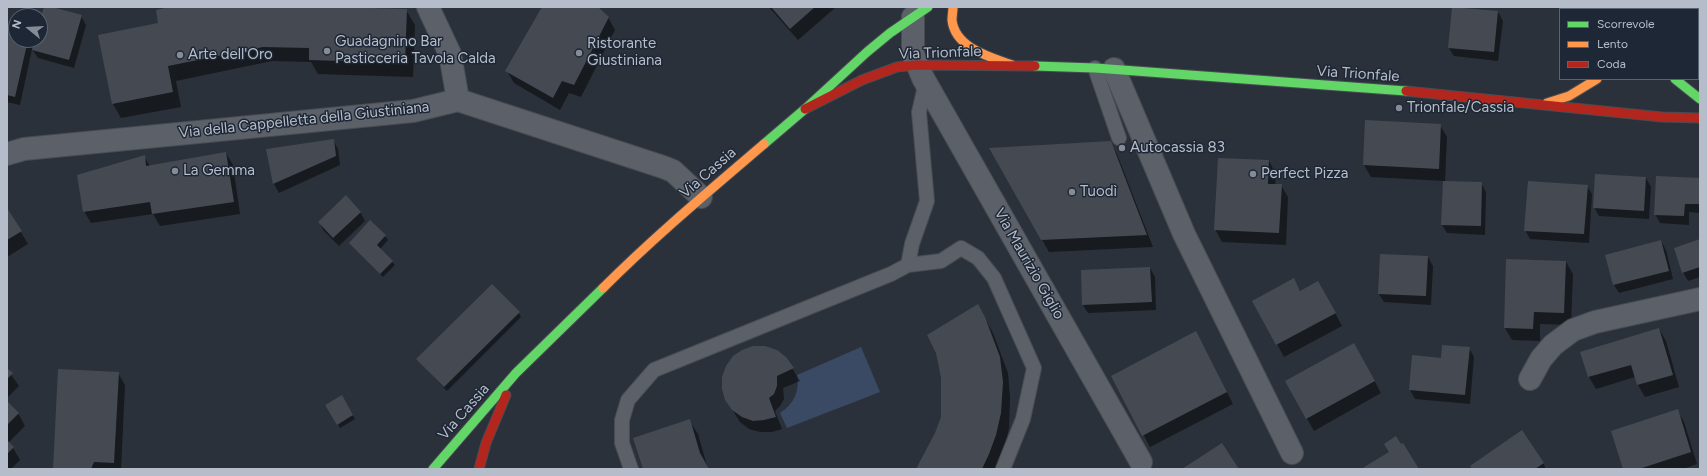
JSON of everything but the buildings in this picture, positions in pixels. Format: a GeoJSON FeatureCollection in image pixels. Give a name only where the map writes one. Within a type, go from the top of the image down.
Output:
{"type":"FeatureCollection","features":[{"type":"Feature","properties":{"kind":"main road","name":"Via Trionfale"},"geometry":{"type":"LineString","coordinates":[[953,7],[952,23],[955,32],[961,40],[989,56],[1013,65]]}},
{"type":"Feature","properties":{"kind":"main road","name":"Via Cassia"},"geometry":{"type":"LineString","coordinates":[[433,469],[516,373],[603,286],[701,197],[805,109],[857,60],[890,33],[921,12]]}},
{"type":"Feature","properties":{"kind":"main road","name":"Via Trionfale"},"geometry":{"type":"LineString","coordinates":[[805,109],[874,75],[897,67],[921,73],[1013,65],[1105,69],[1414,92],[1662,117],[1700,118]]}},
{"type":"Feature","properties":{"kind":"main road"},"geometry":{"type":"LineString","coordinates":[[1542,104],[1557,101],[1569,96],[1595,80]]}},
{"type":"Feature","properties":{"kind":"main road"},"geometry":{"type":"LineString","coordinates":[[1676,80],[1700,99]]}},
{"type":"Feature","properties":{"kind":"main road","name":"Via Cassia"},"geometry":{"type":"LineString","coordinates":[[479,469],[482,453],[493,424],[516,373]]}},
{"type":"Feature","properties":{"kind":"street"},"geometry":{"type":"LineString","coordinates":[[428,7],[450,54],[458,100],[663,167],[673,172],[701,197]]}},
{"type":"Feature","properties":{"kind":"street","name":"Via Maurizio Giglio"},"geometry":{"type":"LineString","coordinates":[[921,12],[913,54],[921,73],[1142,462]]}},
{"type":"Feature","properties":{"kind":"street"},"geometry":{"type":"LineString","coordinates":[[1105,69],[1184,234],[1292,453]]}},
{"type":"Feature","properties":{"kind":"street","name":"Via della Cappelletta della Giustiniana"},"geometry":{"type":"LineString","coordinates":[[13,146],[413,111],[458,100]]}},
{"type":"Feature","properties":{"kind":"street"},"geometry":{"type":"LineString","coordinates":[[1530,379],[1541,359],[1553,345],[1573,330],[1595,322],[1700,299]]}},
{"type":"Feature","properties":{"kind":"lane"},"geometry":{"type":"LineString","coordinates":[[1105,69],[1119,138]]}},
{"type":"Feature","properties":{"kind":"lane"},"geometry":{"type":"LineString","coordinates":[[908,265],[912,244],[927,201],[919,112],[921,73]]}},
{"type":"Feature","properties":{"kind":"lane"},"geometry":{"type":"LineString","coordinates":[[630,469],[622,443],[622,420],[628,400],[654,370],[891,274],[908,265],[941,261],[961,248],[978,258],[994,278],[1034,368],[1024,419],[1003,469]]}},
{"type":"Feature","properties":{"kind":"water"},"geometry":{"type":"Polygon","coordinates":[[[861,347],[880,392],[787,428],[780,413],[789,406],[795,397],[798,386],[797,375],[861,347]]]}},
{"type":"Feature","properties":{"kind":"traffic: fast"},"geometry":{"type":"LineString","coordinates":[[764,144],[805,109],[867,52],[890,33],[928,7]]}},
{"type":"Feature","properties":{"kind":"traffic: fast"},"geometry":{"type":"LineString","coordinates":[[1035,66],[1095,68],[1406,91]]}},
{"type":"Feature","properties":{"kind":"traffic: fast"},"geometry":{"type":"LineString","coordinates":[[1676,80],[1700,99]]}},
{"type":"Feature","properties":{"kind":"traffic: fast"},"geometry":{"type":"LineString","coordinates":[[433,469],[516,373],[603,288]]}},
{"type":"Feature","properties":{"kind":"traffic: slow"},"geometry":{"type":"LineString","coordinates":[[953,7],[952,20],[955,30],[960,38],[984,55],[1012,65]]}},
{"type":"Feature","properties":{"kind":"traffic: slow"},"geometry":{"type":"LineString","coordinates":[[1547,103],[1569,96],[1595,80]]}},
{"type":"Feature","properties":{"kind":"traffic: slow"},"geometry":{"type":"LineString","coordinates":[[603,288],[662,232],[764,144]]}},
{"type":"Feature","properties":{"kind":"traffic: jam"},"geometry":{"type":"LineString","coordinates":[[805,109],[862,80],[897,67],[917,65],[1035,66]]}},
{"type":"Feature","properties":{"kind":"traffic: jam"},"geometry":{"type":"LineString","coordinates":[[1406,91],[1662,117],[1700,118]]}},
{"type":"Feature","properties":{"kind":"traffic: jam"},"geometry":{"type":"LineString","coordinates":[[479,469],[486,443],[506,395]]}},
{"type":"Feature","properties":{"kind":"place","name":"Guadagnino Bar Pasticceria Tavola Calda"},"geometry":{"type":"Point","coordinates":[327,51]}},
{"type":"Feature","properties":{"kind":"place","name":"Ristorante Giustiniana"},"geometry":{"type":"Point","coordinates":[579,53]}},
{"type":"Feature","properties":{"kind":"place","name":"Arte dell'Oro"},"geometry":{"type":"Point","coordinates":[180,55]}},
{"type":"Feature","properties":{"kind":"place","name":"Trionfale/Cassia"},"geometry":{"type":"Point","coordinates":[1399,108]}},
{"type":"Feature","properties":{"kind":"place","name":"Autocassia 83"},"geometry":{"type":"Point","coordinates":[1122,148]}},
{"type":"Feature","properties":{"kind":"place","name":"La Gemma"},"geometry":{"type":"Point","coordinates":[175,171]}},
{"type":"Feature","properties":{"kind":"place","name":"Perfect Pizza"},"geometry":{"type":"Point","coordinates":[1253,174]}},
{"type":"Feature","properties":{"kind":"place","name":"Tuodì"},"geometry":{"type":"Point","coordinates":[1072,192]}}]}
